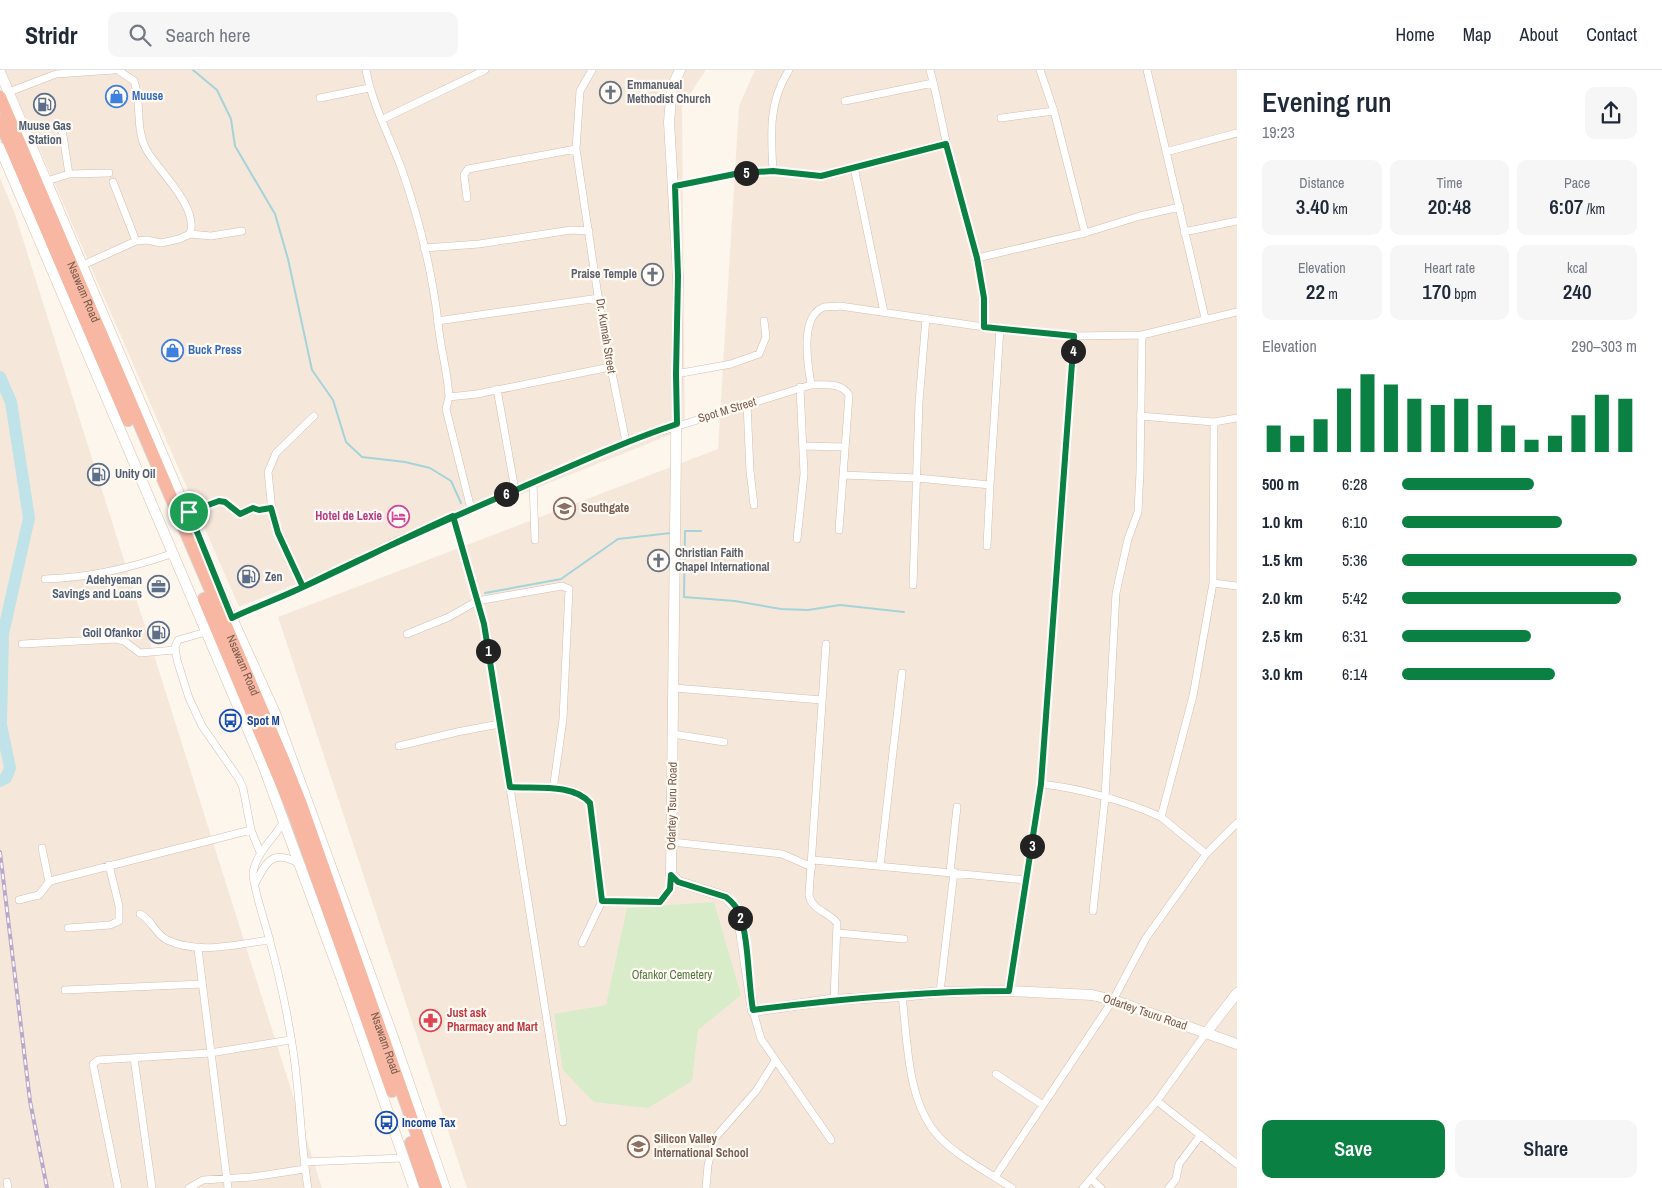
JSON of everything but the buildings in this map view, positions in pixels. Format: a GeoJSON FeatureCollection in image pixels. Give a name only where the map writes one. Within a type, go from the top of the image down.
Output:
{"type":"FeatureCollection","features":[{"type":"Feature","properties":{"kind":"highway","name":"Nsawam Road"},"geometry":{"type":"LineString","coordinates":[[4,95],[301,804],[436,1188]]}},
{"type":"Feature","properties":{"kind":"highway","name":"Nsawam Road"},"geometry":{"type":"LineString","coordinates":[[0,121],[283,785],[426,1188]]}},
{"type":"Feature","properties":{"kind":"main road","name":"Odartey Tsuru Road"},"geometry":{"type":"LineString","coordinates":[[671,875],[678,304],[675,186],[669,122],[672,87],[680,70]]}},
{"type":"Feature","properties":{"kind":"main road"},"geometry":{"type":"LineString","coordinates":[[0,72],[4,95],[47,180],[189,512],[232,618],[275,713],[390,1028],[445,1188]]}},
{"type":"Feature","properties":{"kind":"main road"},"geometry":{"type":"LineString","coordinates":[[0,148],[263,765],[349,999],[414,1188]]}},
{"type":"Feature","properties":{"kind":"main road"},"geometry":{"type":"LineString","coordinates":[[671,875],[678,882],[726,897],[738,911],[753,1010]]}},
{"type":"Feature","properties":{"kind":"main road","name":"Odartey Tsuru Road"},"geometry":{"type":"LineString","coordinates":[[753,1010],[834,1000],[940,992],[1009,991],[1092,995],[1113,1000],[1237,1044]]}},
{"type":"Feature","properties":{"kind":"main road"},"geometry":{"type":"LineString","coordinates":[[1206,1033],[1237,993]]}},
{"type":"Feature","properties":{"kind":"street"},"geometry":{"type":"LineString","coordinates":[[4,95],[56,74],[114,70]]}},
{"type":"Feature","properties":{"kind":"street"},"geometry":{"type":"LineString","coordinates":[[118,70],[134,81],[138,96],[142,140],[149,154],[184,204],[190,221],[190,234]]}},
{"type":"Feature","properties":{"kind":"street"},"geometry":{"type":"LineString","coordinates":[[366,70],[369,88],[383,119],[402,172],[424,248],[437,307],[448,381],[446,409],[471,509]]}},
{"type":"Feature","properties":{"kind":"street"},"geometry":{"type":"LineString","coordinates":[[383,119],[485,70]]}},
{"type":"Feature","properties":{"kind":"street","name":"Dr. Kumah Street"},"geometry":{"type":"LineString","coordinates":[[592,70],[580,91],[576,149],[610,367],[626,442]]}},
{"type":"Feature","properties":{"kind":"street"},"geometry":{"type":"LineString","coordinates":[[773,171],[770,123],[775,99],[789,70]]}},
{"type":"Feature","properties":{"kind":"street"},"geometry":{"type":"LineString","coordinates":[[930,70],[946,144],[977,258],[984,298],[984,327]]}},
{"type":"Feature","properties":{"kind":"street"},"geometry":{"type":"LineString","coordinates":[[1040,70],[1054,111],[1085,233]]}},
{"type":"Feature","properties":{"kind":"street"},"geometry":{"type":"LineString","coordinates":[[1147,70],[1205,318]]}},
{"type":"Feature","properties":{"kind":"street"},"geometry":{"type":"LineString","coordinates":[[845,101],[933,83]]}},
{"type":"Feature","properties":{"kind":"street"},"geometry":{"type":"LineString","coordinates":[[320,98],[369,88]]}},
{"type":"Feature","properties":{"kind":"street"},"geometry":{"type":"LineString","coordinates":[[1002,118],[1054,111]]}},
{"type":"Feature","properties":{"kind":"street"},"geometry":{"type":"LineString","coordinates":[[62,130],[69,174]]}},
{"type":"Feature","properties":{"kind":"street"},"geometry":{"type":"LineString","coordinates":[[1166,152],[1237,133]]}},
{"type":"Feature","properties":{"kind":"street"},"geometry":{"type":"LineString","coordinates":[[675,186],[740,173],[773,171],[811,176],[946,144]]}},
{"type":"Feature","properties":{"kind":"street"},"geometry":{"type":"LineString","coordinates":[[467,198],[464,175],[468,169],[576,149]]}},
{"type":"Feature","properties":{"kind":"street"},"geometry":{"type":"LineString","coordinates":[[854,167],[884,312]]}},
{"type":"Feature","properties":{"kind":"street"},"geometry":{"type":"LineString","coordinates":[[47,180],[69,174],[108,173]]}},
{"type":"Feature","properties":{"kind":"street"},"geometry":{"type":"LineString","coordinates":[[113,182],[136,241]]}},
{"type":"Feature","properties":{"kind":"street"},"geometry":{"type":"LineString","coordinates":[[977,258],[1085,233],[1123,220],[1180,207]]}},
{"type":"Feature","properties":{"kind":"street"},"geometry":{"type":"LineString","coordinates":[[1184,232],[1237,221]]}},
{"type":"Feature","properties":{"kind":"street"},"geometry":{"type":"LineString","coordinates":[[424,248],[479,244],[572,230],[589,230]]}},
{"type":"Feature","properties":{"kind":"street"},"geometry":{"type":"LineString","coordinates":[[83,265],[136,241],[147,240],[161,243],[179,239],[190,234],[211,236],[242,231]]}},
{"type":"Feature","properties":{"kind":"street"},"geometry":{"type":"LineString","coordinates":[[438,321],[599,298]]}},
{"type":"Feature","properties":{"kind":"street"},"geometry":{"type":"LineString","coordinates":[[811,385],[807,342],[808,325],[814,314],[824,307],[840,306],[984,327],[1074,336],[1142,335],[1205,318],[1237,312]]}},
{"type":"Feature","properties":{"kind":"street"},"geometry":{"type":"LineString","coordinates":[[913,585],[919,402],[926,318]]}},
{"type":"Feature","properties":{"kind":"street"},"geometry":{"type":"LineString","coordinates":[[676,374],[731,364],[759,354],[766,337],[764,322]]}},
{"type":"Feature","properties":{"kind":"street"},"geometry":{"type":"LineString","coordinates":[[987,546],[1000,328]]}},
{"type":"Feature","properties":{"kind":"street"},"geometry":{"type":"LineString","coordinates":[[1092,911],[1105,798],[1116,593],[1128,539],[1138,512],[1142,335]]}},
{"type":"Feature","properties":{"kind":"street"},"geometry":{"type":"LineString","coordinates":[[1009,991],[1041,784],[1074,336]]}},
{"type":"Feature","properties":{"kind":"street"},"geometry":{"type":"LineString","coordinates":[[448,398],[610,367]]}},
{"type":"Feature","properties":{"kind":"street","name":"Spot M Street"},"geometry":{"type":"LineString","coordinates":[[232,618],[303,587],[394,542],[626,442],[677,424],[800,387],[838,385],[846,390],[849,395],[845,447]]}},
{"type":"Feature","properties":{"kind":"street"},"geometry":{"type":"LineString","coordinates":[[798,539],[804,474],[800,387]]}},
{"type":"Feature","properties":{"kind":"street"},"geometry":{"type":"LineString","coordinates":[[497,389],[515,490]]}},
{"type":"Feature","properties":{"kind":"street"},"geometry":{"type":"LineString","coordinates":[[747,404],[750,471],[754,505]]}},
{"type":"Feature","properties":{"kind":"street"},"geometry":{"type":"LineString","coordinates":[[303,587],[278,533],[271,508],[268,472],[276,452],[314,416]]}},
{"type":"Feature","properties":{"kind":"street"},"geometry":{"type":"LineString","coordinates":[[1140,416],[1214,422],[1237,418]]}},
{"type":"Feature","properties":{"kind":"street"},"geometry":{"type":"LineString","coordinates":[[1161,817],[1193,696],[1213,583],[1214,422]]}},
{"type":"Feature","properties":{"kind":"street"},"geometry":{"type":"LineString","coordinates":[[803,446],[845,447],[839,530]]}},
{"type":"Feature","properties":{"kind":"street"},"geometry":{"type":"LineString","coordinates":[[843,475],[917,478],[990,485]]}},
{"type":"Feature","properties":{"kind":"street"},"geometry":{"type":"LineString","coordinates":[[533,482],[535,540]]}},
{"type":"Feature","properties":{"kind":"street"},"geometry":{"type":"LineString","coordinates":[[189,512],[219,501],[225,502],[240,514],[253,508],[259,510],[271,508]]}},
{"type":"Feature","properties":{"kind":"street"},"geometry":{"type":"LineString","coordinates":[[453,516],[484,624],[563,1122]]}},
{"type":"Feature","properties":{"kind":"street"},"geometry":{"type":"LineString","coordinates":[[44,579],[85,576],[119,570],[174,553]]}},
{"type":"Feature","properties":{"kind":"street"},"geometry":{"type":"LineString","coordinates":[[1213,583],[1237,586]]}},
{"type":"Feature","properties":{"kind":"street"},"geometry":{"type":"LineString","coordinates":[[407,634],[449,617],[477,601],[562,586],[568,589],[563,719],[553,790]]}},
{"type":"Feature","properties":{"kind":"street"},"geometry":{"type":"LineString","coordinates":[[206,632],[181,639],[176,644],[175,650],[189,698],[202,726],[243,788],[251,830],[260,852]]}},
{"type":"Feature","properties":{"kind":"street"},"geometry":{"type":"LineString","coordinates":[[22,644],[104,639],[120,640],[140,653],[175,650]]}},
{"type":"Feature","properties":{"kind":"street"},"geometry":{"type":"LineString","coordinates":[[826,644],[809,895],[810,902],[817,909],[832,917],[837,923],[834,1000]]}},
{"type":"Feature","properties":{"kind":"street"},"geometry":{"type":"LineString","coordinates":[[880,866],[902,673]]}},
{"type":"Feature","properties":{"kind":"street"},"geometry":{"type":"LineString","coordinates":[[674,688],[822,700]]}},
{"type":"Feature","properties":{"kind":"street"},"geometry":{"type":"LineString","coordinates":[[399,746],[499,724]]}},
{"type":"Feature","properties":{"kind":"street"},"geometry":{"type":"LineString","coordinates":[[673,734],[724,742]]}},
{"type":"Feature","properties":{"kind":"street"},"geometry":{"type":"LineString","coordinates":[[1041,784],[1058,786],[1144,809],[1161,817],[1206,854]]}},
{"type":"Feature","properties":{"kind":"street"},"geometry":{"type":"LineString","coordinates":[[510,787],[570,791],[584,796],[590,803],[602,901],[582,943]]}},
{"type":"Feature","properties":{"kind":"street"},"geometry":{"type":"LineString","coordinates":[[940,992],[957,807]]}},
{"type":"Feature","properties":{"kind":"street"},"geometry":{"type":"LineString","coordinates":[[284,821],[277,833],[260,852],[252,874],[270,940],[290,1040],[297,1080],[304,1166],[308,1188]]}},
{"type":"Feature","properties":{"kind":"street"},"geometry":{"type":"LineString","coordinates":[[995,1177],[1113,1000],[1140,946],[1206,854],[1237,823]]}},
{"type":"Feature","properties":{"kind":"street"},"geometry":{"type":"LineString","coordinates":[[19,900],[39,895],[49,882],[108,865],[251,830]]}},
{"type":"Feature","properties":{"kind":"street"},"geometry":{"type":"LineString","coordinates":[[672,842],[782,854],[812,864],[880,866],[1026,880]]}},
{"type":"Feature","properties":{"kind":"street"},"geometry":{"type":"LineString","coordinates":[[42,848],[49,882]]}},
{"type":"Feature","properties":{"kind":"street"},"geometry":{"type":"LineString","coordinates":[[255,884],[265,864],[271,860],[278,857],[287,857],[298,863]]}},
{"type":"Feature","properties":{"kind":"street"},"geometry":{"type":"LineString","coordinates":[[68,928],[110,925],[120,921],[120,906],[108,865]]}},
{"type":"Feature","properties":{"kind":"street"},"geometry":{"type":"LineString","coordinates":[[602,901],[660,902],[670,889],[671,875]]}},
{"type":"Feature","properties":{"kind":"street"},"geometry":{"type":"LineString","coordinates":[[140,914],[148,918],[159,934],[166,940],[198,949],[270,940]]}},
{"type":"Feature","properties":{"kind":"street"},"geometry":{"type":"LineString","coordinates":[[838,933],[904,939]]}},
{"type":"Feature","properties":{"kind":"street"},"geometry":{"type":"LineString","coordinates":[[198,949],[228,1188]]}},
{"type":"Feature","properties":{"kind":"street"},"geometry":{"type":"LineString","coordinates":[[64,990],[202,984]]}},
{"type":"Feature","properties":{"kind":"street"},"geometry":{"type":"LineString","coordinates":[[902,996],[914,1085],[922,1113],[940,1138],[971,1163],[1012,1188]]}},
{"type":"Feature","properties":{"kind":"street"},"geometry":{"type":"LineString","coordinates":[[753,1010],[758,1032],[775,1060],[831,1140]]}},
{"type":"Feature","properties":{"kind":"street"},"geometry":{"type":"LineString","coordinates":[[1083,1188],[1157,1101],[1206,1033]]}},
{"type":"Feature","properties":{"kind":"street"},"geometry":{"type":"LineString","coordinates":[[118,1188],[93,1064],[98,1060],[210,1053],[290,1040]]}},
{"type":"Feature","properties":{"kind":"street"},"geometry":{"type":"LineString","coordinates":[[134,1058],[152,1188]]}},
{"type":"Feature","properties":{"kind":"street"},"geometry":{"type":"LineString","coordinates":[[706,1188],[706,1178],[714,1139],[756,1091],[775,1060]]}},
{"type":"Feature","properties":{"kind":"street"},"geometry":{"type":"LineString","coordinates":[[996,1074],[1043,1105]]}},
{"type":"Feature","properties":{"kind":"street"},"geometry":{"type":"LineString","coordinates":[[1157,1101],[1200,1136],[1236,1161]]}},
{"type":"Feature","properties":{"kind":"street"},"geometry":{"type":"LineString","coordinates":[[1169,1188],[1176,1179],[1179,1164],[1200,1136]]}},
{"type":"Feature","properties":{"kind":"street"},"geometry":{"type":"LineString","coordinates":[[189,1188],[202,1180],[252,1177],[304,1166],[403,1158]]}},
{"type":"Feature","properties":{"kind":"street"},"geometry":{"type":"LineString","coordinates":[[1091,1179],[1101,1188]]}},
{"type":"Feature","properties":{"kind":"shaded area"},"geometry":{"type":"Polygon","coordinates":[[[5,70],[706,70],[682,106],[685,427],[672,434],[239,607],[5,70]]]}},
{"type":"Feature","properties":{"kind":"shaded area"},"geometry":{"type":"Polygon","coordinates":[[[755,70],[1237,70],[1237,1188],[467,1188],[278,617],[718,449],[739,106],[755,70]]]}},
{"type":"Feature","properties":{"kind":"shaded area"},"geometry":{"type":"Polygon","coordinates":[[[0,178],[15,214],[322,1188],[0,1188],[0,178]]]}},
{"type":"Feature","properties":{"kind":"green space","name":"Ofankor Cemetery"},"geometry":{"type":"Polygon","coordinates":[[[714,902],[741,995],[698,1030],[692,1081],[648,1108],[594,1102],[563,1070],[554,1014],[606,1005],[627,908],[714,902]]]}},
{"type":"Feature","properties":{"kind":"waterway"},"geometry":{"type":"LineString","coordinates":[[193,70],[217,90],[231,119],[235,146],[275,214],[288,259],[312,370],[333,400],[346,442],[362,457],[405,462],[430,468],[451,481],[461,503]]}},
{"type":"Feature","properties":{"kind":"waterway"},"geometry":{"type":"LineString","coordinates":[[0,377],[11,402],[29,518],[3,634],[1,725],[10,768],[6,778],[0,781]]}},
{"type":"Feature","properties":{"kind":"waterway"},"geometry":{"type":"LineString","coordinates":[[701,531],[685,531],[684,597],[735,601],[781,609],[808,610],[840,605],[904,612]]}},
{"type":"Feature","properties":{"kind":"waterway"},"geometry":{"type":"LineString","coordinates":[[485,593],[561,579],[618,539],[671,533]]}},
{"type":"Feature","properties":{"kind":"railway"},"geometry":{"type":"LineString","coordinates":[[0,852],[30,1101],[47,1188]]}},
{"type":"Feature","properties":{"kind":"place","name":"Emmanueal Methodist Church"},"geometry":{"type":"Point","coordinates":[611,92]}},
{"type":"Feature","properties":{"kind":"place","name":"Muuse"},"geometry":{"type":"Point","coordinates":[116,96]}},
{"type":"Feature","properties":{"kind":"place","name":"Muuse Gas Station"},"geometry":{"type":"Point","coordinates":[45,105]}},
{"type":"Feature","properties":{"kind":"place","name":"Praise Temple"},"geometry":{"type":"Point","coordinates":[653,274]}},
{"type":"Feature","properties":{"kind":"place","name":"Buck Press"},"geometry":{"type":"Point","coordinates":[172,350]}},
{"type":"Feature","properties":{"kind":"place","name":"Unity Oil"},"geometry":{"type":"Point","coordinates":[99,474]}},
{"type":"Feature","properties":{"kind":"place","name":"Southgate"},"geometry":{"type":"Point","coordinates":[565,508]}},
{"type":"Feature","properties":{"kind":"place","name":"Hotel de Lexie"},"geometry":{"type":"Point","coordinates":[398,516]}},
{"type":"Feature","properties":{"kind":"place","name":"Christian Faith Chapel International"},"geometry":{"type":"Point","coordinates":[659,560]}},
{"type":"Feature","properties":{"kind":"place","name":"Zen"},"geometry":{"type":"Point","coordinates":[249,577]}},
{"type":"Feature","properties":{"kind":"place","name":"Adehyeman Savings and Loans"},"geometry":{"type":"Point","coordinates":[158,587]}},
{"type":"Feature","properties":{"kind":"place","name":"Goil Ofankor"},"geometry":{"type":"Point","coordinates":[158,633]}},
{"type":"Feature","properties":{"kind":"place","name":"Spot M"},"geometry":{"type":"Point","coordinates":[231,721]}},
{"type":"Feature","properties":{"kind":"place","name":"Just ask Pharmacy and Mart"},"geometry":{"type":"Point","coordinates":[431,1020]}},
{"type":"Feature","properties":{"kind":"place","name":"Income Tax"},"geometry":{"type":"Point","coordinates":[386,1123]}},
{"type":"Feature","properties":{"kind":"place","name":"Silicon Valley International School"},"geometry":{"type":"Point","coordinates":[638,1146]}},
{"type":"Feature","properties":{"kind":"route"},"geometry":{"type":"LineString","coordinates":[[189,512],[219,501],[225,502],[240,514],[253,508],[259,510],[271,508],[284,548],[303,587],[394,542],[439,523],[453,516],[626,442],[677,424],[678,246],[675,186],[740,173],[773,171],[821,176],[946,144],[977,258],[984,298],[984,327],[1074,336],[1064,447],[1041,784],[1009,991],[940,992],[865,999],[830,1000],[753,1010],[744,936],[738,911],[731,901],[726,897],[678,882],[671,875],[670,889],[660,902],[648,904],[602,901],[599,887],[593,814],[590,803],[584,796],[570,791],[510,787],[484,624],[453,516],[394,542],[349,564],[303,587],[232,618],[189,512]]}}]}
